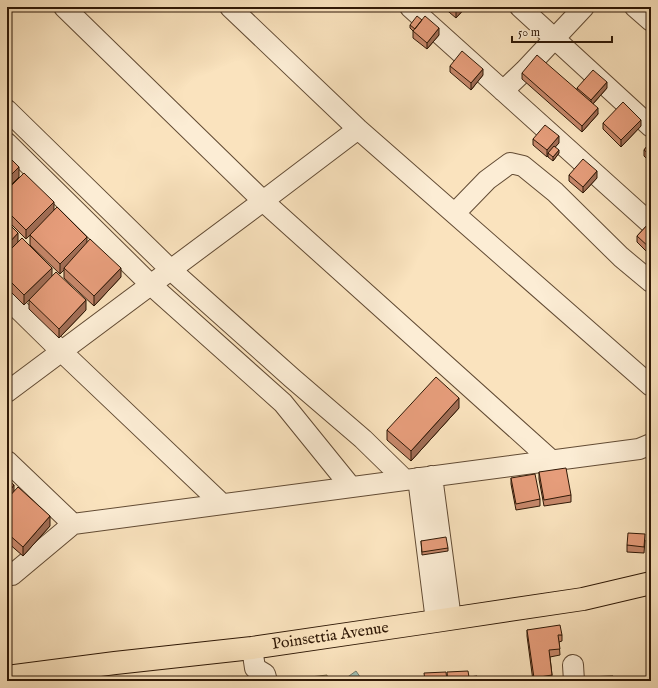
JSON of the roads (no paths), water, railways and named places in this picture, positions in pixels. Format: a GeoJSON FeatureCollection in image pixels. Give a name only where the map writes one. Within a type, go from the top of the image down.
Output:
{"type":"FeatureCollection","features":[{"type":"Feature","properties":{"kind":"main road","name":"Poinsettia Avenue"},"geometry":{"type":"LineString","coordinates":[[7,678],[115,663],[256,669],[444,620],[583,599],[651,582]]}},
{"type":"Feature","properties":{"kind":"street"},"geometry":{"type":"LineString","coordinates":[[64,7],[263,201],[551,460]]}},
{"type":"Feature","properties":{"kind":"street"},"geometry":{"type":"LineString","coordinates":[[230,7],[358,129],[651,386]]}},
{"type":"Feature","properties":{"kind":"street"},"geometry":{"type":"LineString","coordinates":[[410,7],[651,224]]}},
{"type":"Feature","properties":{"kind":"street"},"geometry":{"type":"LineString","coordinates":[[520,7],[651,127]]}},
{"type":"Feature","properties":{"kind":"street"},"geometry":{"type":"LineString","coordinates":[[503,91],[525,70],[584,7]]}},
{"type":"Feature","properties":{"kind":"street"},"geometry":{"type":"LineString","coordinates":[[635,7],[651,21]]}},
{"type":"Feature","properties":{"kind":"street"},"geometry":{"type":"LineString","coordinates":[[7,110],[171,270],[363,439],[418,478],[436,558],[444,620]]}},
{"type":"Feature","properties":{"kind":"street"},"geometry":{"type":"LineString","coordinates":[[7,392],[358,129]]}},
{"type":"Feature","properties":{"kind":"street"},"geometry":{"type":"LineString","coordinates":[[7,143],[151,285],[283,403],[351,487]]}},
{"type":"Feature","properties":{"kind":"street"},"geometry":{"type":"LineString","coordinates":[[455,213],[487,180],[510,163],[523,166],[555,192],[621,257],[651,282]]}},
{"type":"Feature","properties":{"kind":"street"},"geometry":{"type":"LineString","coordinates":[[7,298],[61,352],[222,504]]}},
{"type":"Feature","properties":{"kind":"street"},"geometry":{"type":"LineString","coordinates":[[9,573],[73,524],[639,449],[651,444]]}},
{"type":"Feature","properties":{"kind":"street"},"geometry":{"type":"LineString","coordinates":[[7,461],[73,524]]}}]}
